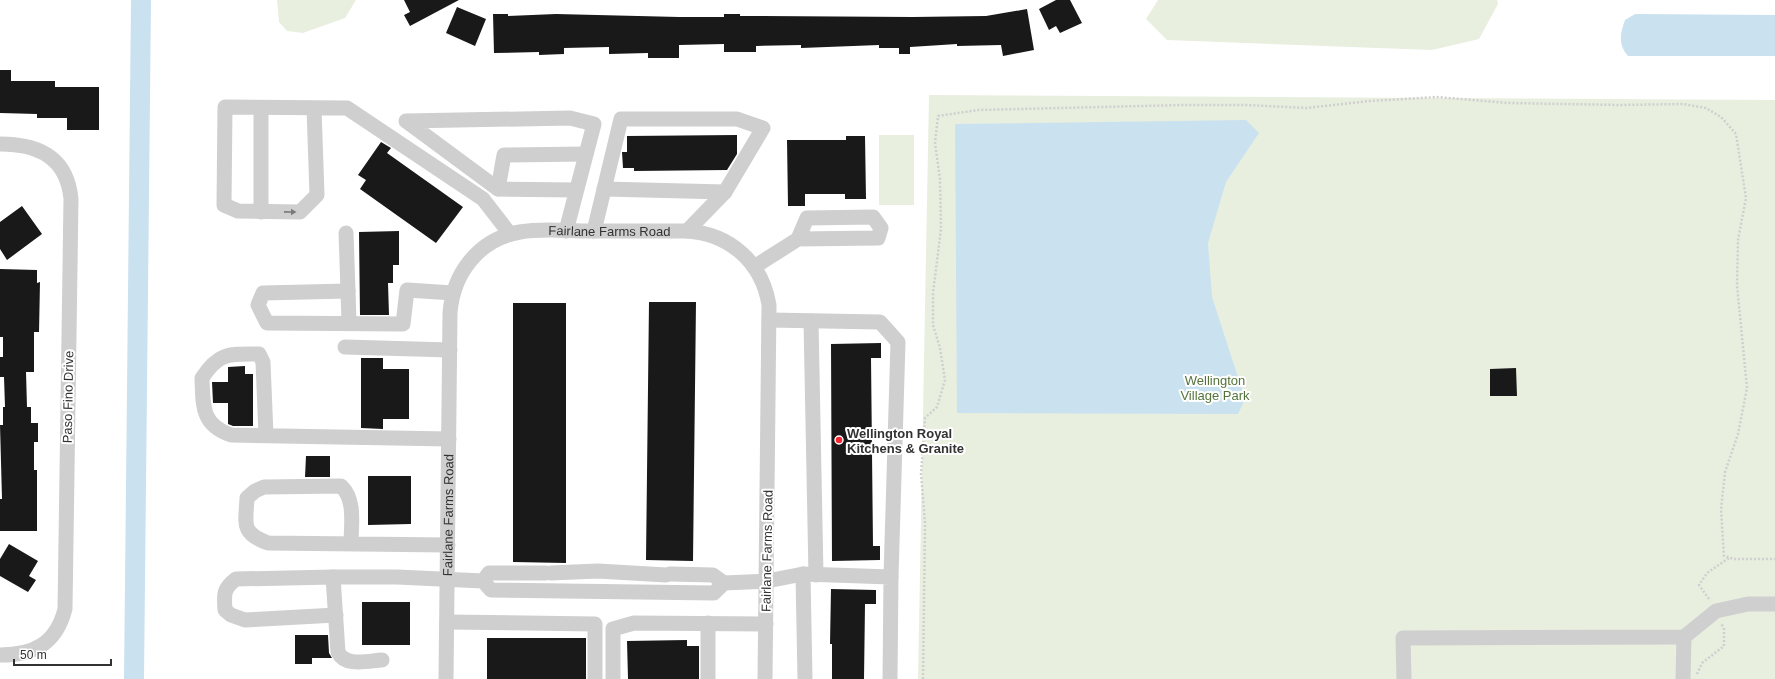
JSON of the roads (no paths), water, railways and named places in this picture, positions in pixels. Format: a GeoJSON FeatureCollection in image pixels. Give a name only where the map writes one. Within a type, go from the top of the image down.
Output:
{"type":"FeatureCollection","features":[{"type":"Feature","properties":{"kind":"street"},"geometry":{"type":"LineString","coordinates":[[314,108],[317,195],[300,212],[238,211],[224,205],[225,107],[347,108],[483,199],[510,234]]}},
{"type":"Feature","properties":{"kind":"street"},"geometry":{"type":"LineString","coordinates":[[261,108],[261,212]]}},
{"type":"Feature","properties":{"kind":"street"},"geometry":{"type":"LineString","coordinates":[[566,231],[594,124],[570,118],[406,120],[498,189],[576,190]]}},
{"type":"Feature","properties":{"kind":"street"},"geometry":{"type":"LineString","coordinates":[[594,231],[621,119],[737,119],[764,128],[725,192],[687,231]]}},
{"type":"Feature","properties":{"kind":"street","name":"Paso Fino Drive"},"geometry":{"type":"LineString","coordinates":[[0,144],[23,145],[42,151],[63,171],[70,189],[65,609],[63,619],[56,631],[38,648],[18,655],[0,654]]}},
{"type":"Feature","properties":{"kind":"street"},"geometry":{"type":"LineString","coordinates":[[498,189],[504,154],[586,154]]}},
{"type":"Feature","properties":{"kind":"street"},"geometry":{"type":"LineString","coordinates":[[604,189],[725,192]]}},
{"type":"Feature","properties":{"kind":"street"},"geometry":{"type":"LineString","coordinates":[[754,267],[798,239],[878,238],[881,228],[873,217],[807,218],[798,239]]}},
{"type":"Feature","properties":{"kind":"street","name":"Fairlane Farms Road"},"geometry":{"type":"LineString","coordinates":[[446,679],[450,313],[453,293],[460,274],[476,254],[492,242],[510,234],[529,231],[687,231],[706,234],[725,241],[741,252],[754,267],[767,293],[769,320],[766,679]]}},
{"type":"Feature","properties":{"kind":"street"},"geometry":{"type":"LineString","coordinates":[[346,233],[349,323]]}},
{"type":"Feature","properties":{"kind":"street"},"geometry":{"type":"LineString","coordinates":[[348,291],[263,293],[258,305],[268,323],[403,324],[407,290],[453,293]]}},
{"type":"Feature","properties":{"kind":"street"},"geometry":{"type":"LineString","coordinates":[[769,320],[880,322],[898,342],[891,577],[890,679]]}},
{"type":"Feature","properties":{"kind":"street"},"geometry":{"type":"LineString","coordinates":[[805,679],[809,575],[811,321]]}},
{"type":"Feature","properties":{"kind":"street"},"geometry":{"type":"LineString","coordinates":[[345,347],[450,350]]}},
{"type":"Feature","properties":{"kind":"street"},"geometry":{"type":"LineString","coordinates":[[266,435],[263,362],[258,354],[233,354],[218,359],[202,378],[204,411],[209,421],[220,431],[231,435],[449,439]]}},
{"type":"Feature","properties":{"kind":"street"},"geometry":{"type":"LineString","coordinates":[[351,544],[352,508],[347,492],[341,486],[264,487],[255,491],[247,498],[246,527],[254,538],[268,543],[351,544],[448,545]]}},
{"type":"Feature","properties":{"kind":"street"},"geometry":{"type":"LineString","coordinates":[[483,581],[489,573],[598,571],[713,575],[724,583],[766,581],[809,575],[891,577]]}},
{"type":"Feature","properties":{"kind":"street"},"geometry":{"type":"LineString","coordinates":[[333,577],[338,652],[341,657],[350,662],[382,660]]}},
{"type":"Feature","properties":{"kind":"street"},"geometry":{"type":"LineString","coordinates":[[336,615],[245,620],[231,615],[225,610],[224,595],[227,586],[236,579],[397,577],[483,581],[491,590],[714,594],[724,583]]}},
{"type":"Feature","properties":{"kind":"street"},"geometry":{"type":"LineString","coordinates":[[1404,679],[1403,638],[1684,637],[1716,611],[1748,604],[1775,604]]}},
{"type":"Feature","properties":{"kind":"street"},"geometry":{"type":"LineString","coordinates":[[447,622],[595,624],[595,679]]}},
{"type":"Feature","properties":{"kind":"street"},"geometry":{"type":"LineString","coordinates":[[613,679],[613,629],[634,622],[766,624]]}},
{"type":"Feature","properties":{"kind":"street"},"geometry":{"type":"LineString","coordinates":[[708,623],[708,679]]}},
{"type":"Feature","properties":{"kind":"street"},"geometry":{"type":"LineString","coordinates":[[1683,679],[1684,637]]}},
{"type":"Feature","properties":{"kind":"water"},"geometry":{"type":"Polygon","coordinates":[[[131,0],[151,0],[144,679],[124,679],[131,0]]]}},
{"type":"Feature","properties":{"kind":"water"},"geometry":{"type":"Polygon","coordinates":[[[1635,14],[1775,15],[1775,56],[1628,56],[1621,43],[1621,34],[1625,20],[1635,14]]]}},
{"type":"Feature","properties":{"kind":"water"},"geometry":{"type":"Polygon","coordinates":[[[1246,120],[1259,133],[1226,182],[1208,243],[1212,297],[1245,399],[1238,414],[957,413],[955,124],[1246,120]]]}},
{"type":"Feature","properties":{"kind":"place","name":"Wellington Royal Kitchens & Granite"},"geometry":{"type":"Point","coordinates":[839,440]}},
{"type":"Feature","properties":{"kind":"park label","name":"Wellington Village Park"},"geometry":{"type":"Point","coordinates":[1215,388]}}]}
